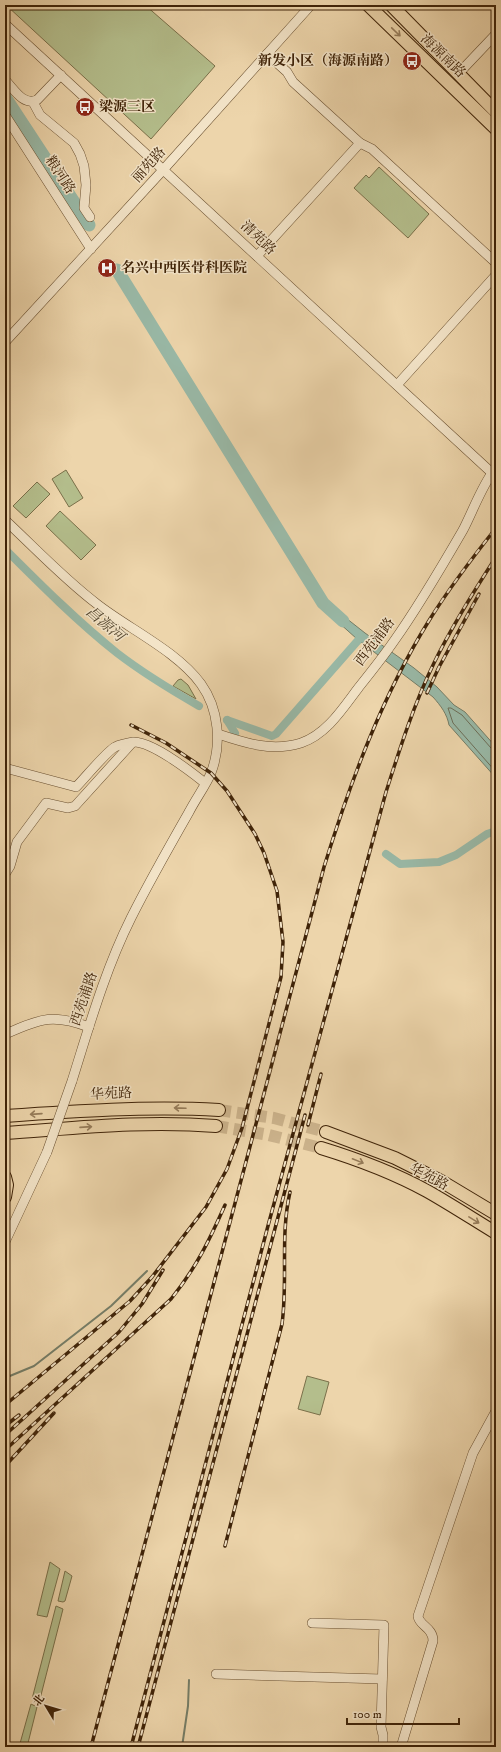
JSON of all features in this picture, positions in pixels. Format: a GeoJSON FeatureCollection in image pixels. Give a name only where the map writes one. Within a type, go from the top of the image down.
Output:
{"type":"FeatureCollection","features":[{"type":"Feature","properties":{"kind":"main road","name":"海源南路"},"geometry":{"type":"LineString","coordinates":[[368,5],[494,129]]}},
{"type":"Feature","properties":{"kind":"main road","name":"海源南路"},"geometry":{"type":"LineString","coordinates":[[390,5],[496,112]]}},
{"type":"Feature","properties":{"kind":"main road","name":"华苑路"},"geometry":{"type":"LineString","coordinates":[[5,1116],[126,1108],[219,1110]]}},
{"type":"Feature","properties":{"kind":"main road"},"geometry":{"type":"LineString","coordinates":[[5,1133],[123,1124],[180,1123],[216,1126]]}},
{"type":"Feature","properties":{"kind":"main road","name":"华苑路"},"geometry":{"type":"LineString","coordinates":[[326,1132],[394,1158],[441,1181],[496,1214]]}},
{"type":"Feature","properties":{"kind":"main road","name":"华苑路"},"geometry":{"type":"LineString","coordinates":[[321,1148],[346,1156],[420,1188],[496,1233]]}},
{"type":"Feature","properties":{"kind":"main road"},"geometry":{"type":"LineString","coordinates":[[5,1177],[8,1185],[5,1197]]}},
{"type":"Feature","properties":{"kind":"street","name":"丽苑路"},"geometry":{"type":"LineString","coordinates":[[5,342],[163,170],[311,5]]}},
{"type":"Feature","properties":{"kind":"street","name":"清苑路"},"geometry":{"type":"LineString","coordinates":[[5,24],[398,385],[494,471]]}},
{"type":"Feature","properties":{"kind":"street"},"geometry":{"type":"LineString","coordinates":[[459,74],[496,34]]}},
{"type":"Feature","properties":{"kind":"street"},"geometry":{"type":"LineString","coordinates":[[267,54],[287,72],[292,82],[360,143],[372,149],[496,263]]}},
{"type":"Feature","properties":{"kind":"street"},"geometry":{"type":"LineString","coordinates":[[5,80],[24,100],[33,102],[37,100],[60,75]]}},
{"type":"Feature","properties":{"kind":"street"},"geometry":{"type":"LineString","coordinates":[[33,102],[40,115],[74,143],[80,154],[84,166],[86,185],[84,208],[90,217]]}},
{"type":"Feature","properties":{"kind":"street","name":"粮河路"},"geometry":{"type":"LineString","coordinates":[[5,115],[91,249]]}},
{"type":"Feature","properties":{"kind":"street"},"geometry":{"type":"LineString","coordinates":[[257,256],[360,143]]}},
{"type":"Feature","properties":{"kind":"street"},"geometry":{"type":"LineString","coordinates":[[398,385],[496,275]]}},
{"type":"Feature","properties":{"kind":"street","name":"西苑浦路"},"geometry":{"type":"LineString","coordinates":[[5,1242],[47,1152],[114,956],[130,919],[205,782],[211,774],[218,734],[267,747],[284,747],[302,743],[318,734],[331,723],[378,663],[411,617],[463,530],[494,471]]}},
{"type":"Feature","properties":{"kind":"street"},"geometry":{"type":"LineString","coordinates":[[5,520],[72,583],[96,603],[168,653],[193,673],[208,696],[216,721],[218,734]]}},
{"type":"Feature","properties":{"kind":"street"},"geometry":{"type":"LineString","coordinates":[[5,768],[76,787],[113,748],[133,742],[144,744],[156,750],[205,782]]}},
{"type":"Feature","properties":{"kind":"street"},"geometry":{"type":"LineString","coordinates":[[5,874],[10,866],[17,842],[46,803],[68,808],[75,806],[133,742]]}},
{"type":"Feature","properties":{"kind":"street"},"geometry":{"type":"LineString","coordinates":[[5,1027],[8,1033],[33,1022],[58,1019],[72,1021],[89,1027]]}},
{"type":"Feature","properties":{"kind":"street"},"geometry":{"type":"LineString","coordinates":[[401,1747],[433,1641],[432,1632],[420,1622],[418,1616],[472,1453],[496,1411]]}},
{"type":"Feature","properties":{"kind":"street"},"geometry":{"type":"LineString","coordinates":[[312,1623],[384,1625],[381,1727],[383,1747]]}},
{"type":"Feature","properties":{"kind":"street"},"geometry":{"type":"LineString","coordinates":[[216,1674],[382,1679]]}},
{"type":"Feature","properties":{"kind":"green space"},"geometry":{"type":"Polygon","coordinates":[[[6,5],[145,5],[215,66],[151,139],[6,5]]]}},
{"type":"Feature","properties":{"kind":"green space"},"geometry":{"type":"Polygon","coordinates":[[[379,167],[429,214],[408,238],[354,188],[366,175],[369,178],[379,167]]]}},
{"type":"Feature","properties":{"kind":"green space"},"geometry":{"type":"Polygon","coordinates":[[[66,470],[83,498],[69,507],[52,479],[66,470]]]}},
{"type":"Feature","properties":{"kind":"green space"},"geometry":{"type":"Polygon","coordinates":[[[37,482],[50,494],[26,518],[13,506],[37,482]]]}},
{"type":"Feature","properties":{"kind":"green space"},"geometry":{"type":"Polygon","coordinates":[[[60,511],[96,545],[81,560],[46,526],[60,511]]]}},
{"type":"Feature","properties":{"kind":"green space"},"geometry":{"type":"Polygon","coordinates":[[[181,679],[188,685],[196,699],[173,686],[178,680],[181,679]]]}},
{"type":"Feature","properties":{"kind":"green space"},"geometry":{"type":"Polygon","coordinates":[[[307,1376],[329,1382],[320,1415],[298,1409],[307,1376]]]}},
{"type":"Feature","properties":{"kind":"green space"},"geometry":{"type":"Polygon","coordinates":[[[50,1562],[60,1569],[47,1617],[37,1615],[50,1562]]]}},
{"type":"Feature","properties":{"kind":"green space"},"geometry":{"type":"Polygon","coordinates":[[[65,1571],[72,1576],[65,1601],[63,1602],[58,1601],[65,1571]]]}},
{"type":"Feature","properties":{"kind":"green space"},"geometry":{"type":"Polygon","coordinates":[[[56,1606],[63,1609],[40,1699],[37,1701],[32,1699],[56,1606]]]}},
{"type":"Feature","properties":{"kind":"green space"},"geometry":{"type":"Polygon","coordinates":[[[31,1704],[37,1707],[27,1747],[19,1747],[31,1704]]]}},
{"type":"Feature","properties":{"kind":"water"},"geometry":{"type":"Polygon","coordinates":[[[332,607],[414,668],[437,687],[454,705],[465,712],[496,747],[496,778],[449,725],[443,710],[433,697],[357,639],[328,613],[332,607]]]}},
{"type":"Feature","properties":{"kind":"waterway"},"geometry":{"type":"LineString","coordinates":[[5,97],[89,225]]}},
{"type":"Feature","properties":{"kind":"waterway"},"geometry":{"type":"LineString","coordinates":[[117,270],[323,603],[343,621]]}},
{"type":"Feature","properties":{"kind":"waterway","name":"昌源河"},"geometry":{"type":"LineString","coordinates":[[5,549],[73,616],[102,641],[157,681],[199,706]]}},
{"type":"Feature","properties":{"kind":"waterway","name":"昌源河"},"geometry":{"type":"LineString","coordinates":[[227,720],[272,736],[276,734],[361,637]]}},
{"type":"Feature","properties":{"kind":"waterway"},"geometry":{"type":"LineString","coordinates":[[227,720],[235,733]]}},
{"type":"Feature","properties":{"kind":"waterway"},"geometry":{"type":"LineString","coordinates":[[386,854],[400,864],[439,862],[456,855],[487,834],[496,831]]}},
{"type":"Feature","properties":{"kind":"waterway"},"geometry":{"type":"LineString","coordinates":[[5,1378],[34,1366],[111,1306],[147,1271]]}},
{"type":"Feature","properties":{"kind":"waterway"},"geometry":{"type":"LineString","coordinates":[[182,1747],[188,1706],[189,1680]]}},
{"type":"Feature","properties":{"kind":"tunnel"},"geometry":{"type":"LineString","coordinates":[[219,1110],[274,1118],[326,1132]]}},
{"type":"Feature","properties":{"kind":"tunnel"},"geometry":{"type":"LineString","coordinates":[[216,1126],[269,1135],[321,1148]]}},
{"type":"Feature","properties":{"kind":"railway"},"geometry":{"type":"LineString","coordinates":[[91,1747],[324,867],[334,835],[369,739],[397,678],[430,619],[462,572],[496,528]]}},
{"type":"Feature","properties":{"kind":"railway"},"geometry":{"type":"LineString","coordinates":[[131,1747],[269,1222],[386,792],[414,710],[434,663],[448,636],[496,557]]}},
{"type":"Feature","properties":{"kind":"railway"},"geometry":{"type":"LineString","coordinates":[[427,693],[439,667],[479,594]]}},
{"type":"Feature","properties":{"kind":"railway"},"geometry":{"type":"LineString","coordinates":[[5,1405],[130,1301],[152,1277],[206,1207],[227,1169],[242,1128],[281,977],[283,942],[277,891],[264,853],[255,834],[227,791],[211,773],[166,743],[131,725]]}},
{"type":"Feature","properties":{"kind":"railway"},"geometry":{"type":"LineString","coordinates":[[308,1125],[321,1074]]}},
{"type":"Feature","properties":{"kind":"railway"},"geometry":{"type":"LineString","coordinates":[[138,1747],[305,1115]]}},
{"type":"Feature","properties":{"kind":"railway"},"geometry":{"type":"LineString","coordinates":[[225,1546],[282,1324],[284,1308],[285,1225],[290,1192]]}},
{"type":"Feature","properties":{"kind":"railway"},"geometry":{"type":"LineString","coordinates":[[5,1450],[171,1299],[180,1288],[201,1254],[225,1205]]}},
{"type":"Feature","properties":{"kind":"railway"},"geometry":{"type":"LineString","coordinates":[[5,1435],[119,1332],[142,1304],[163,1270]]}},
{"type":"Feature","properties":{"kind":"railway"},"geometry":{"type":"LineString","coordinates":[[5,1466],[54,1413]]}},
{"type":"Feature","properties":{"kind":"railway"},"geometry":{"type":"LineString","coordinates":[[5,1426],[19,1415]]}},
{"type":"Feature","properties":{"kind":"place","name":"新发小区（海源南路）"},"geometry":{"type":"Point","coordinates":[412,61]}},
{"type":"Feature","properties":{"kind":"place","name":"梁源三区"},"geometry":{"type":"Point","coordinates":[85,107]}},
{"type":"Feature","properties":{"kind":"place","name":"名兴中西医骨科医院"},"geometry":{"type":"Point","coordinates":[107,268]}}]}
